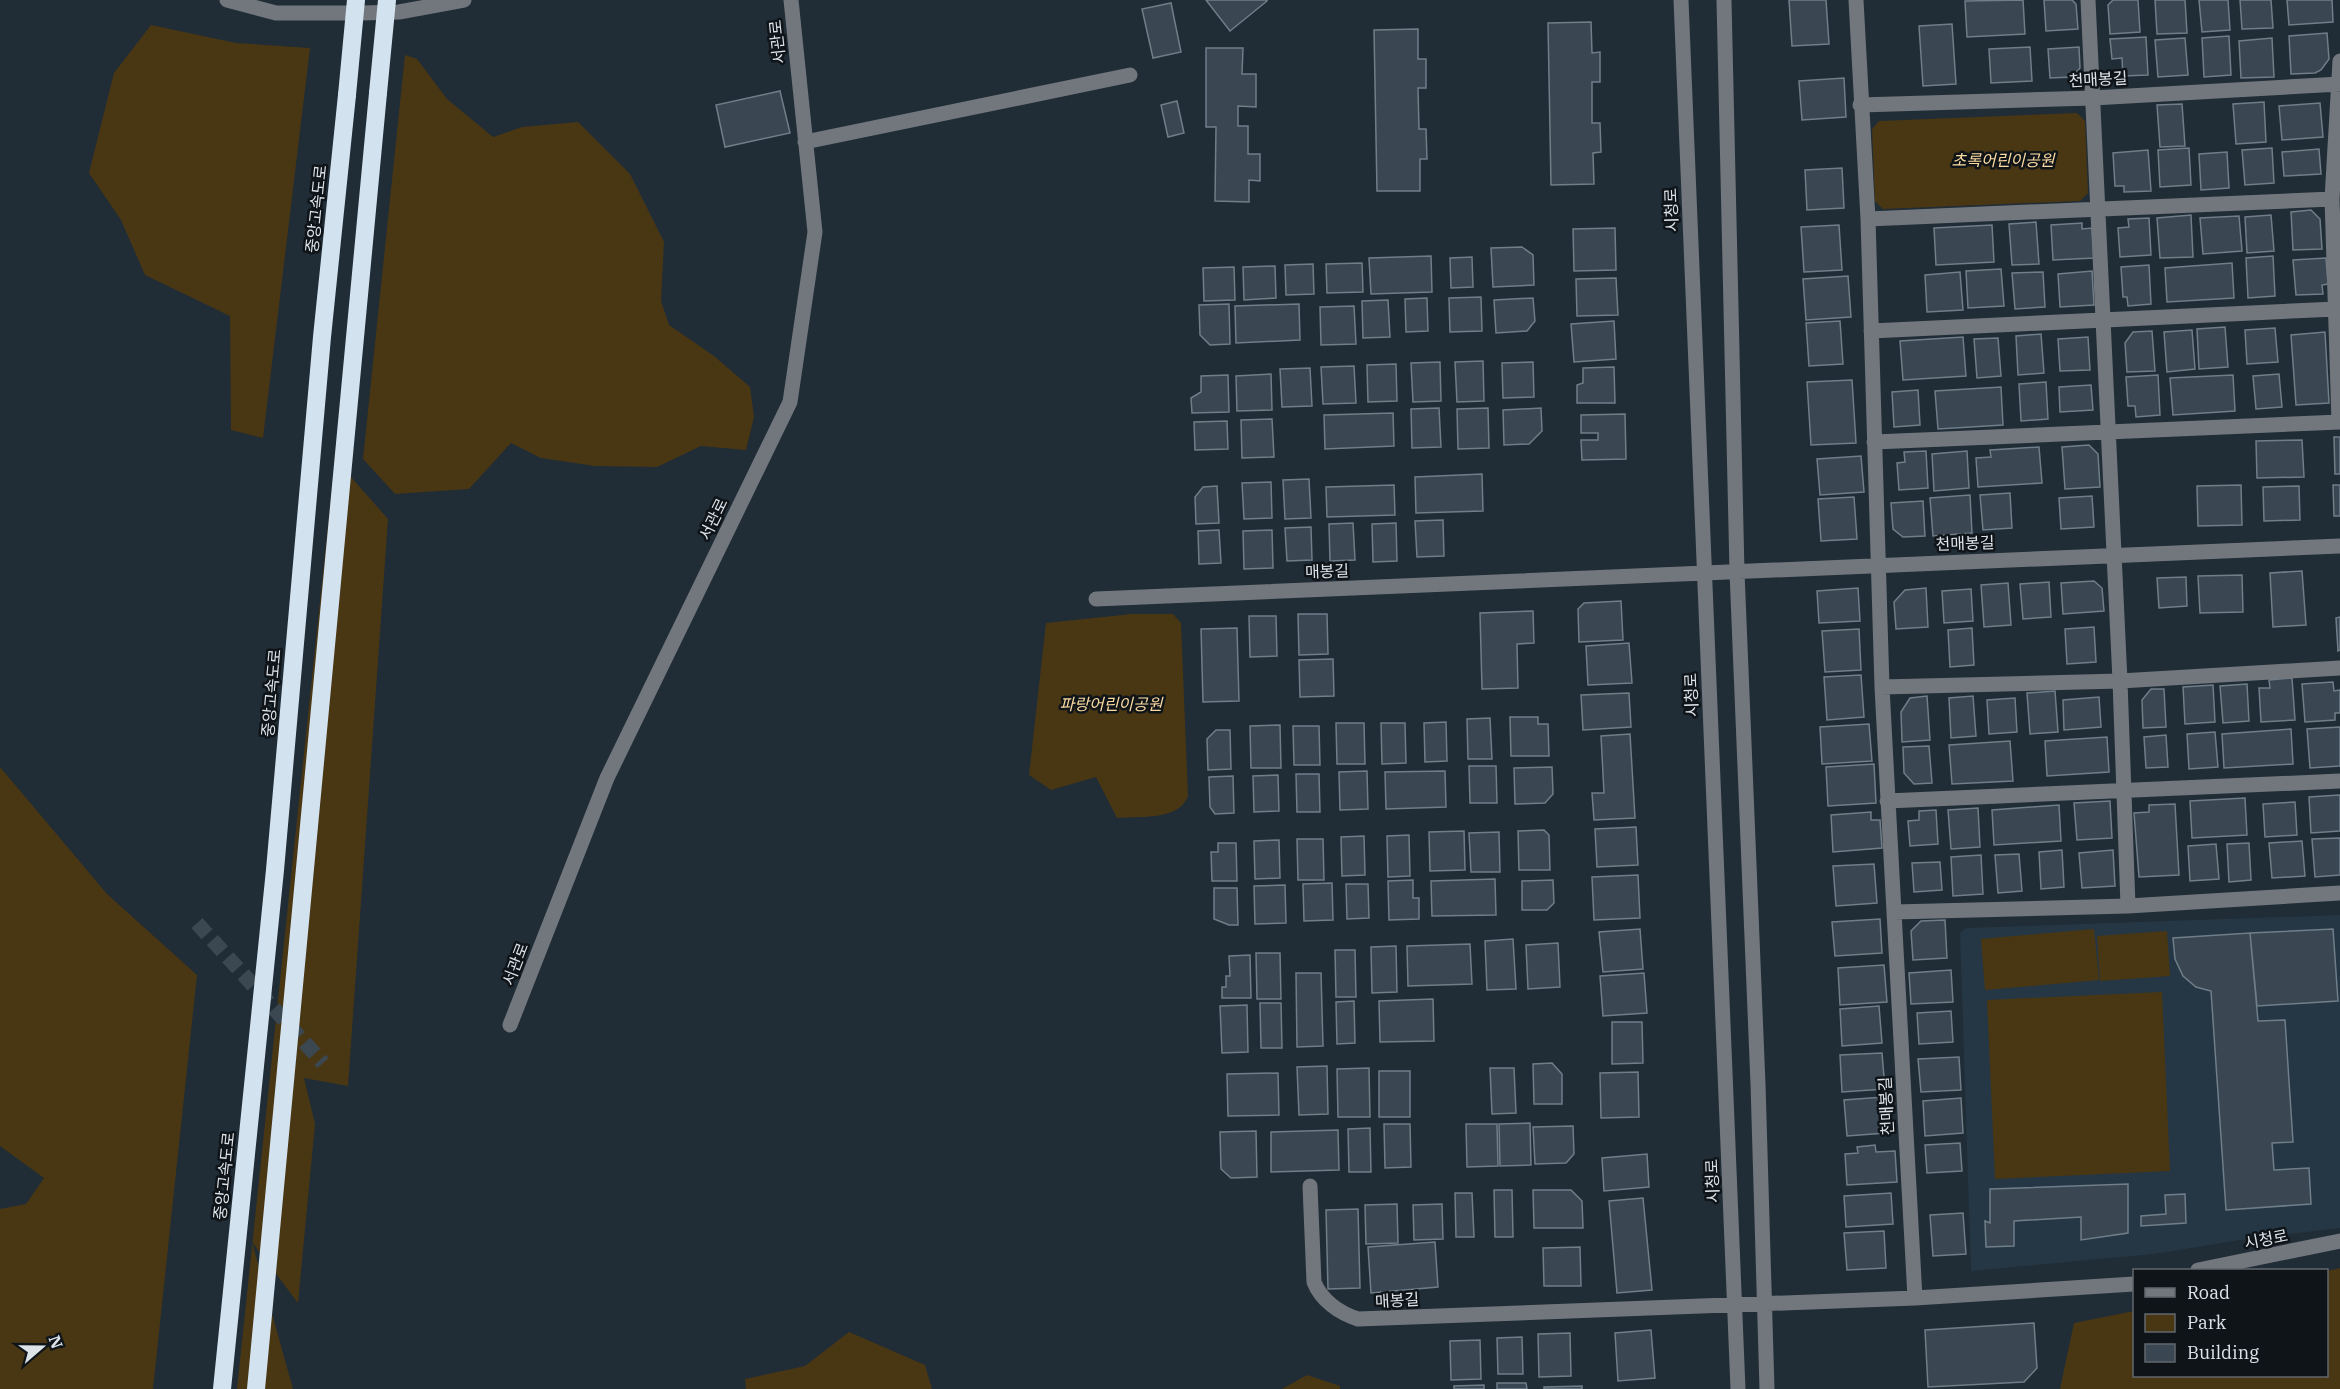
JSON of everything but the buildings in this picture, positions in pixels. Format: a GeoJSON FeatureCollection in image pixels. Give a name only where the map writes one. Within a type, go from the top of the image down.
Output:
{"type":"FeatureCollection","features":[{"type":"Feature","properties":{"kind":"highway","name":"중앙고속도로"},"geometry":{"type":"LineString","coordinates":[[222,1389],[275,870],[322,337],[356,0]]}},
{"type":"Feature","properties":{"kind":"highway"},"geometry":{"type":"LineString","coordinates":[[256,1389],[387,0]]}},
{"type":"Feature","properties":{"kind":"street"},"geometry":{"type":"LineString","coordinates":[[227,0],[276,13],[399,12],[464,0]]}},
{"type":"Feature","properties":{"kind":"street","name":"서관로"},"geometry":{"type":"LineString","coordinates":[[510,1025],[607,778],[790,402],[815,232],[791,0]]}},
{"type":"Feature","properties":{"kind":"street","name":"시청로"},"geometry":{"type":"LineString","coordinates":[[1681,0],[1738,1389]]}},
{"type":"Feature","properties":{"kind":"street"},"geometry":{"type":"LineString","coordinates":[[1724,0],[1737,572],[1758,1084],[1767,1389]]}},
{"type":"Feature","properties":{"kind":"street","name":"천매봉길"},"geometry":{"type":"LineString","coordinates":[[1856,0],[1868,219],[1887,801],[1915,1298]]}},
{"type":"Feature","properties":{"kind":"street"},"geometry":{"type":"LineString","coordinates":[[2088,0],[2125,792],[2128,906]]}},
{"type":"Feature","properties":{"kind":"street"},"geometry":{"type":"LineString","coordinates":[[1874,442],[2340,422],[2332,199],[2340,61]]}},
{"type":"Feature","properties":{"kind":"street"},"geometry":{"type":"LineString","coordinates":[[805,142],[1130,75]]}},
{"type":"Feature","properties":{"kind":"street","name":"천매봉길"},"geometry":{"type":"LineString","coordinates":[[1860,105],[2093,98],[2339,83]]}},
{"type":"Feature","properties":{"kind":"street"},"geometry":{"type":"LineString","coordinates":[[1868,219],[2332,199]]}},
{"type":"Feature","properties":{"kind":"street"},"geometry":{"type":"LineString","coordinates":[[1871,331],[2336,309]]}},
{"type":"Feature","properties":{"kind":"street","name":"천매봉길"},"geometry":{"type":"LineString","coordinates":[[1879,564],[2340,546]]}},
{"type":"Feature","properties":{"kind":"street","name":"매봉길"},"geometry":{"type":"LineString","coordinates":[[1096,599],[1703,574],[1879,564]]}},
{"type":"Feature","properties":{"kind":"street"},"geometry":{"type":"LineString","coordinates":[[1882,687],[2120,681],[2340,668]]}},
{"type":"Feature","properties":{"kind":"street"},"geometry":{"type":"LineString","coordinates":[[1887,801],[2340,781]]}},
{"type":"Feature","properties":{"kind":"street"},"geometry":{"type":"LineString","coordinates":[[1894,912],[2128,906],[2340,893]]}},
{"type":"Feature","properties":{"kind":"street","name":"매봉길"},"geometry":{"type":"LineString","coordinates":[[1310,1186],[1314,1282],[1318,1293],[1350,1317],[1366,1319],[1764,1304]]}},
{"type":"Feature","properties":{"kind":"street","name":"시청로"},"geometry":{"type":"LineString","coordinates":[[2203,1269],[2340,1241]]}},
{"type":"Feature","properties":{"kind":"street"},"geometry":{"type":"LineString","coordinates":[[1764,1304],[1915,1298],[2133,1284]]}},
{"type":"Feature","properties":{"kind":"shaded area"},"geometry":{"type":"Polygon","coordinates":[[[2340,915],[2340,1228],[2240,1240],[2154,1254],[1971,1271],[1960,933],[1966,928],[2340,915]]]}},
{"type":"Feature","properties":{"kind":"green space"},"geometry":{"type":"Polygon","coordinates":[[[151,25],[236,43],[310,48],[263,438],[231,430],[230,316],[145,275],[121,220],[89,173],[114,73],[151,25]]]}},
{"type":"Feature","properties":{"kind":"green space"},"geometry":{"type":"Polygon","coordinates":[[[405,55],[417,59],[447,99],[493,137],[522,127],[578,122],[630,174],[664,242],[661,301],[669,325],[714,356],[750,387],[754,417],[746,450],[701,446],[657,467],[595,466],[541,458],[511,443],[469,489],[395,494],[363,459],[405,55]]]}},
{"type":"Feature","properties":{"kind":"green space","name":"초록어린이공원"},"geometry":{"type":"Polygon","coordinates":[[[2077,113],[2085,121],[2088,193],[2080,201],[1883,209],[1875,201],[1872,129],[1879,121],[2077,113]]]}},
{"type":"Feature","properties":{"kind":"green space"},"geometry":{"type":"Polygon","coordinates":[[[335,459],[388,519],[348,1086],[304,1078],[315,1124],[298,1303],[252,1243],[335,459]]]}},
{"type":"Feature","properties":{"kind":"green space","name":"파랑어린이공원"},"geometry":{"type":"Polygon","coordinates":[[[1132,614],[1173,614],[1181,623],[1188,796],[1176,810],[1167,813],[1147,817],[1117,818],[1096,777],[1051,790],[1029,775],[1046,623],[1132,614]]]}},
{"type":"Feature","properties":{"kind":"green space"},"geometry":{"type":"Polygon","coordinates":[[[0,767],[107,894],[197,975],[153,1389],[0,1389],[0,1209],[26,1204],[44,1178],[0,1146],[0,767]]]}},
{"type":"Feature","properties":{"kind":"green space"},"geometry":{"type":"Polygon","coordinates":[[[2094,929],[2099,980],[1985,990],[1981,939],[2094,929]]]}},
{"type":"Feature","properties":{"kind":"green space"},"geometry":{"type":"Polygon","coordinates":[[[2167,931],[2170,976],[2100,981],[2097,936],[2167,931]]]}},
{"type":"Feature","properties":{"kind":"green space"},"geometry":{"type":"Polygon","coordinates":[[[2162,992],[2170,1171],[1995,1179],[1987,1000],[2162,992]]]}},
{"type":"Feature","properties":{"kind":"green space"},"geometry":{"type":"Polygon","coordinates":[[[252,1243],[293,1389],[237,1389],[252,1243]]]}},
{"type":"Feature","properties":{"kind":"green space"},"geometry":{"type":"Polygon","coordinates":[[[2340,1268],[2340,1389],[2060,1389],[2074,1323],[2133,1311],[2133,1377],[2328,1377],[2328,1271],[2340,1268]]]}},
{"type":"Feature","properties":{"kind":"green space"},"geometry":{"type":"Polygon","coordinates":[[[849,1332],[925,1365],[932,1389],[746,1389],[745,1379],[805,1366],[849,1332]]]}},
{"type":"Feature","properties":{"kind":"green space"},"geometry":{"type":"Polygon","coordinates":[[[1307,1375],[1340,1386],[1340,1389],[1282,1389],[1307,1375]]]}},
{"type":"Feature","properties":{"kind":"tunnel"},"geometry":{"type":"LineString","coordinates":[[197,923],[323,1063]]}}]}
